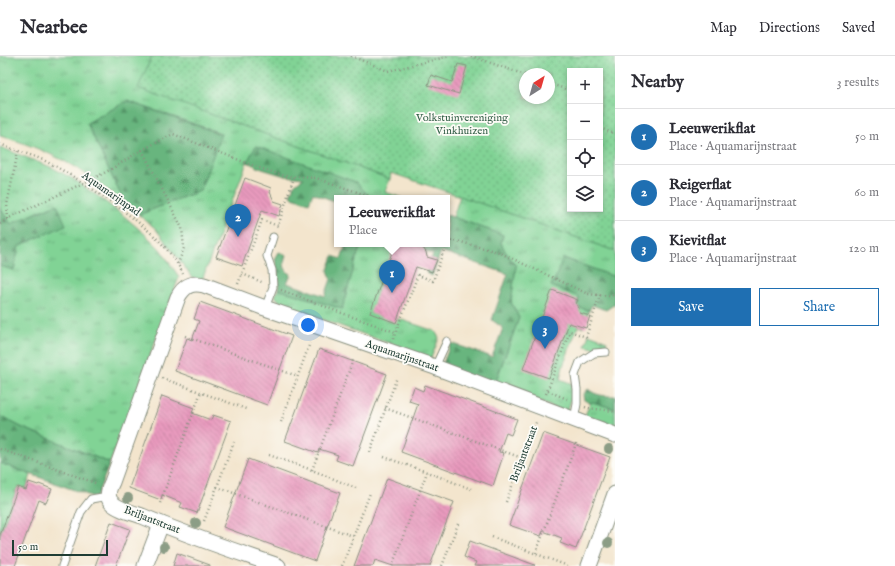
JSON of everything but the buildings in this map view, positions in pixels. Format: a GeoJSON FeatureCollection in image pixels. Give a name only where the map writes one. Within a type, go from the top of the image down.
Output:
{"type":"FeatureCollection","features":[{"type":"Feature","properties":{"kind":"street","name":"Aquamarijnstraat"},"geometry":{"type":"LineString","coordinates":[[188,286],[196,283],[204,285],[265,308],[435,367],[615,435]]}},
{"type":"Feature","properties":{"kind":"street"},"geometry":{"type":"LineString","coordinates":[[109,492],[178,297],[182,290],[188,286]]}},
{"type":"Feature","properties":{"kind":"street","name":"Briljantstraat"},"geometry":{"type":"LineString","coordinates":[[109,492],[110,502],[117,506],[161,524],[278,566]]}},
{"type":"Feature","properties":{"kind":"street"},"geometry":{"type":"LineString","coordinates":[[589,566],[615,494]]}},
{"type":"Feature","properties":{"kind":"street"},"geometry":{"type":"LineString","coordinates":[[145,566],[161,524]]}},
{"type":"Feature","properties":{"kind":"lane"},"geometry":{"type":"LineString","coordinates":[[265,308],[273,287],[272,270],[267,256],[273,237]]}},
{"type":"Feature","properties":{"kind":"lane"},"geometry":{"type":"LineString","coordinates":[[435,367],[447,341]]}},
{"type":"Feature","properties":{"kind":"lane"},"geometry":{"type":"LineString","coordinates":[[574,420],[577,404],[575,375],[580,362],[594,353],[606,352]]}},
{"type":"Feature","properties":{"kind":"lane"},"geometry":{"type":"LineString","coordinates":[[62,566],[81,512],[91,499],[109,492]]}},
{"type":"Feature","properties":{"kind":"path"},"geometry":{"type":"LineString","coordinates":[[351,56],[388,72],[450,56]]}},
{"type":"Feature","properties":{"kind":"path"},"geometry":{"type":"LineString","coordinates":[[471,56],[519,73]]}},
{"type":"Feature","properties":{"kind":"path"},"geometry":{"type":"LineString","coordinates":[[555,85],[567,90]]}},
{"type":"Feature","properties":{"kind":"path"},"geometry":{"type":"LineString","coordinates":[[603,129],[615,134]]}},
{"type":"Feature","properties":{"kind":"path"},"geometry":{"type":"LineString","coordinates":[[0,224],[8,218],[110,170],[142,150],[173,134],[262,169],[285,176],[316,178],[366,195]]}},
{"type":"Feature","properties":{"kind":"path","name":"Aquamarijnpad"},"geometry":{"type":"LineString","coordinates":[[0,144],[43,160],[84,183],[124,211],[153,234],[178,264],[188,286]]}},
{"type":"Feature","properties":{"kind":"path"},"geometry":{"type":"LineString","coordinates":[[142,150],[182,228],[184,248],[178,264]]}},
{"type":"Feature","properties":{"kind":"path"},"geometry":{"type":"LineString","coordinates":[[8,218],[7,205],[18,151]]}},
{"type":"Feature","properties":{"kind":"path"},"geometry":{"type":"LineString","coordinates":[[237,288],[262,220],[278,226],[294,177]]}},
{"type":"Feature","properties":{"kind":"path"},"geometry":{"type":"LineString","coordinates":[[450,242],[457,241],[498,252],[588,294],[609,296],[615,295]]}},
{"type":"Feature","properties":{"kind":"path"},"geometry":{"type":"LineString","coordinates":[[390,346],[418,275],[433,281],[446,247]]}},
{"type":"Feature","properties":{"kind":"path"},"geometry":{"type":"LineString","coordinates":[[242,274],[395,332]]}},
{"type":"Feature","properties":{"kind":"path","name":"Briljantstraat"},"geometry":{"type":"LineString","coordinates":[[506,502],[570,331],[586,337],[600,295]]}},
{"type":"Feature","properties":{"kind":"path"},"geometry":{"type":"LineString","coordinates":[[185,336],[297,376]]}},
{"type":"Feature","properties":{"kind":"path"},"geometry":{"type":"LineString","coordinates":[[281,422],[310,343]]}},
{"type":"Feature","properties":{"kind":"path"},"geometry":{"type":"LineString","coordinates":[[312,470],[353,360]]}},
{"type":"Feature","properties":{"kind":"path"},"geometry":{"type":"LineString","coordinates":[[151,373],[246,409]]}},
{"type":"Feature","properties":{"kind":"path"},"geometry":{"type":"LineString","coordinates":[[370,452],[397,377]]}},
{"type":"Feature","properties":{"kind":"path"},"geometry":{"type":"LineString","coordinates":[[160,503],[201,392]]}},
{"type":"Feature","properties":{"kind":"path"},"geometry":{"type":"LineString","coordinates":[[386,408],[522,458]]}},
{"type":"Feature","properties":{"kind":"path"},"geometry":{"type":"LineString","coordinates":[[536,553],[577,441]]}},
{"type":"Feature","properties":{"kind":"path"},"geometry":{"type":"LineString","coordinates":[[204,521],[234,442]]}},
{"type":"Feature","properties":{"kind":"path"},"geometry":{"type":"LineString","coordinates":[[0,449],[109,492]]}},
{"type":"Feature","properties":{"kind":"path"},"geometry":{"type":"LineString","coordinates":[[269,455],[312,470],[356,488]]}},
{"type":"Feature","properties":{"kind":"path"},"geometry":{"type":"LineString","coordinates":[[384,457],[471,489]]}},
{"type":"Feature","properties":{"kind":"path"},"geometry":{"type":"LineString","coordinates":[[392,566],[427,472]]}},
{"type":"Feature","properties":{"kind":"path"},"geometry":{"type":"LineString","coordinates":[[217,487],[353,536]]}},
{"type":"Feature","properties":{"kind":"path"},"geometry":{"type":"LineString","coordinates":[[342,566],[370,493]]}},
{"type":"Feature","properties":{"kind":"path"},"geometry":{"type":"LineString","coordinates":[[442,566],[458,524]]}},
{"type":"Feature","properties":{"kind":"path"},"geometry":{"type":"LineString","coordinates":[[492,537],[568,566]]}},
{"type":"Feature","properties":{"kind":"green space"},"geometry":{"type":"Polygon","coordinates":[[[0,56],[152,56],[139,88],[390,179],[385,192],[394,195],[367,195],[256,146],[247,162],[202,280],[192,277],[155,228],[139,215],[200,191],[221,133],[127,101],[87,123],[124,202],[87,175],[63,160],[31,146],[0,136],[0,56]]]}},
{"type":"Feature","properties":{"kind":"green space","name":"Volkstuinvereniging Vinkhuizen"},"geometry":{"type":"Polygon","coordinates":[[[152,56],[615,56],[615,251],[391,173],[390,179],[138,88],[152,56]]]}},
{"type":"Feature","properties":{"kind":"green space"},"geometry":{"type":"Polygon","coordinates":[[[127,101],[221,134],[200,191],[139,215],[124,202],[87,123],[127,101]]]}},
{"type":"Feature","properties":{"kind":"green space"},"geometry":{"type":"Polygon","coordinates":[[[256,146],[356,182],[368,195],[334,195],[334,201],[313,193],[309,203],[290,196],[295,185],[304,178],[285,176],[262,169],[247,162],[256,146]]]}},
{"type":"Feature","properties":{"kind":"green space"},"geometry":{"type":"Polygon","coordinates":[[[0,147],[53,168],[75,180],[99,197],[124,216],[160,249],[179,277],[110,463],[21,427],[0,416],[0,266],[14,270],[19,246],[56,204],[11,224],[0,208],[0,147]]]}},
{"type":"Feature","properties":{"kind":"green space"},"geometry":{"type":"Polygon","coordinates":[[[460,196],[615,251],[615,277],[564,258],[551,285],[579,297],[576,306],[589,311],[583,328],[578,326],[563,366],[560,379],[570,383],[572,390],[572,398],[567,412],[494,386],[519,318],[511,302],[516,266],[501,243],[503,235],[453,217],[460,196]]]}},
{"type":"Feature","properties":{"kind":"green space"},"geometry":{"type":"Polygon","coordinates":[[[57,204],[66,225],[19,246],[14,270],[0,266],[0,208],[11,224],[57,204]]]}},
{"type":"Feature","properties":{"kind":"green space"},"geometry":{"type":"Polygon","coordinates":[[[450,216],[503,235],[501,243],[516,266],[511,302],[519,318],[494,386],[442,366],[451,343],[492,357],[503,328],[492,320],[508,274],[441,251],[432,276],[426,273],[433,254],[419,249],[420,247],[450,247],[450,216]]]}},
{"type":"Feature","properties":{"kind":"green space"},"geometry":{"type":"Polygon","coordinates":[[[345,247],[361,247],[342,309],[278,289],[279,280],[275,259],[279,252],[286,255],[284,266],[291,274],[287,283],[325,296],[331,279],[328,270],[333,256],[341,259],[345,247]]]}},
{"type":"Feature","properties":{"kind":"green space"},"geometry":{"type":"Polygon","coordinates":[[[361,247],[420,247],[417,264],[396,318],[435,331],[439,338],[431,358],[282,304],[275,296],[278,289],[342,309],[361,247]]]}},
{"type":"Feature","properties":{"kind":"green space"},"geometry":{"type":"Polygon","coordinates":[[[563,258],[615,277],[615,304],[606,310],[592,305],[589,311],[576,306],[579,297],[551,286],[563,258]]]}},
{"type":"Feature","properties":{"kind":"green space"},"geometry":{"type":"Polygon","coordinates":[[[589,334],[607,341],[605,347],[598,349],[585,346],[589,334]]]}},
{"type":"Feature","properties":{"kind":"green space"},"geometry":{"type":"Polygon","coordinates":[[[588,389],[604,396],[615,396],[615,409],[593,402],[590,403],[584,400],[583,395],[588,389]]]}},
{"type":"Feature","properties":{"kind":"green space"},"geometry":{"type":"Polygon","coordinates":[[[593,402],[615,409],[615,429],[584,418],[590,403],[593,402]]]}},
{"type":"Feature","properties":{"kind":"green space"},"geometry":{"type":"Polygon","coordinates":[[[0,416],[21,427],[110,463],[96,498],[0,463],[0,416]]]}},
{"type":"Feature","properties":{"kind":"green space"},"geometry":{"type":"Polygon","coordinates":[[[0,463],[31,475],[26,489],[18,486],[0,534],[0,463]]]}},
{"type":"Feature","properties":{"kind":"place","name":"Reigerflat"},"geometry":{"type":"Point","coordinates":[238,237]}},
{"type":"Feature","properties":{"kind":"place","name":"Leeuwerikflat"},"geometry":{"type":"Point","coordinates":[392,293]}},
{"type":"Feature","properties":{"kind":"place","name":"Kievitflat"},"geometry":{"type":"Point","coordinates":[545,349]}}]}
